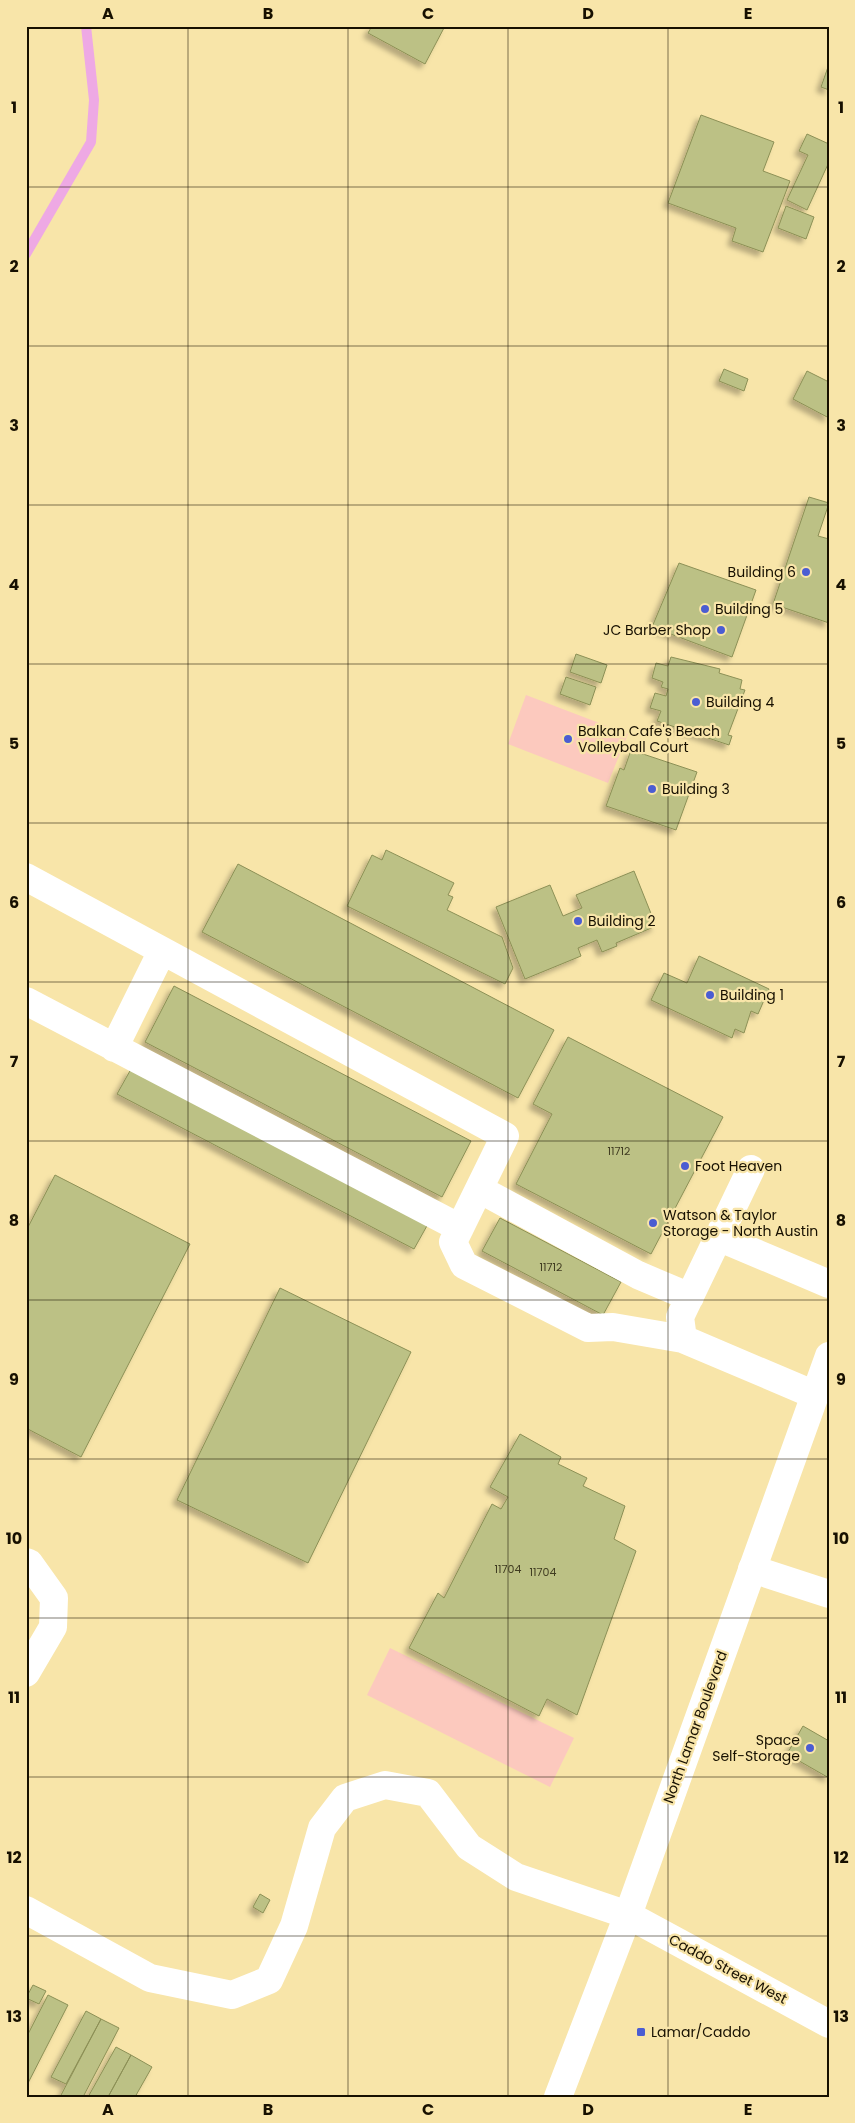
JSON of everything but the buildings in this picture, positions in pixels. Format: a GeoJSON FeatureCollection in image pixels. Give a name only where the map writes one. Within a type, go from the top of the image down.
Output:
{"type":"FeatureCollection","features":[{"type":"Feature","properties":{"kind":"main road"},"geometry":{"type":"LineString","coordinates":[[26,878],[505,1136],[452,1242],[464,1265],[588,1328],[613,1327],[683,1339],[815,1395]]}},
{"type":"Feature","properties":{"kind":"main road"},"geometry":{"type":"LineString","coordinates":[[114,1048],[162,952]]}},
{"type":"Feature","properties":{"kind":"main road"},"geometry":{"type":"LineString","coordinates":[[26,1001],[460,1228]]}},
{"type":"Feature","properties":{"kind":"main road"},"geometry":{"type":"LineString","coordinates":[[683,1339],[680,1317],[751,1169]]}},
{"type":"Feature","properties":{"kind":"main road"},"geometry":{"type":"LineString","coordinates":[[479,1189],[638,1275],[690,1297]]}},
{"type":"Feature","properties":{"kind":"main road"},"geometry":{"type":"LineString","coordinates":[[718,1238],[829,1284]]}},
{"type":"Feature","properties":{"kind":"main road","name":"North Lamar Boulevard"},"geometry":{"type":"LineString","coordinates":[[558,2097],[628,1914],[827,1366]]}},
{"type":"Feature","properties":{"kind":"main road"},"geometry":{"type":"LineString","coordinates":[[26,1562],[29,1563],[54,1598],[53,1627],[26,1672]]}},
{"type":"Feature","properties":{"kind":"main road"},"geometry":{"type":"LineString","coordinates":[[752,1569],[829,1594]]}},
{"type":"Feature","properties":{"kind":"main road","name":"Caddo Street West"},"geometry":{"type":"LineString","coordinates":[[26,1910],[150,1978],[232,1995],[269,1980],[294,1926],[322,1828],[345,1798],[385,1785],[428,1793],[469,1846],[516,1878],[628,1914],[829,2024]]}},
{"type":"Feature","properties":{"kind":"shaded area","name":"Balkan Cafe's Beach Volleyball Court"},"geometry":{"type":"Polygon","coordinates":[[[526,695],[628,734],[608,783],[508,744],[526,695]]]}},
{"type":"Feature","properties":{"kind":"shaded area"},"geometry":{"type":"Polygon","coordinates":[[[390,1648],[574,1738],[550,1787],[367,1695],[390,1648]]]}},
{"type":"Feature","properties":{"kind":"waterway"},"geometry":{"type":"LineString","coordinates":[[26,254],[91,142],[94,100],[86,26]]}},
{"type":"Feature","properties":{"kind":"place","name":"Building 6"},"geometry":{"type":"Point","coordinates":[806,572]}},
{"type":"Feature","properties":{"kind":"place","name":"Building 5"},"geometry":{"type":"Point","coordinates":[705,609]}},
{"type":"Feature","properties":{"kind":"place","name":"JC Barber Shop"},"geometry":{"type":"Point","coordinates":[721,630]}},
{"type":"Feature","properties":{"kind":"place","name":"Building 4"},"geometry":{"type":"Point","coordinates":[696,702]}},
{"type":"Feature","properties":{"kind":"place","name":"Balkan Cafe's Beach Volleyball Court"},"geometry":{"type":"Point","coordinates":[568,739]}},
{"type":"Feature","properties":{"kind":"place","name":"Building 3"},"geometry":{"type":"Point","coordinates":[652,789]}},
{"type":"Feature","properties":{"kind":"place","name":"Building 2"},"geometry":{"type":"Point","coordinates":[578,921]}},
{"type":"Feature","properties":{"kind":"place","name":"Building 1"},"geometry":{"type":"Point","coordinates":[710,995]}},
{"type":"Feature","properties":{"kind":"place","name":"Foot Heaven"},"geometry":{"type":"Point","coordinates":[685,1166]}},
{"type":"Feature","properties":{"kind":"place","name":"Watson & Taylor Storage - North Austin"},"geometry":{"type":"Point","coordinates":[653,1223]}},
{"type":"Feature","properties":{"kind":"place","name":"Space Self-Storage"},"geometry":{"type":"Point","coordinates":[810,1748]}},
{"type":"Feature","properties":{"kind":"place","name":"Lamar/Caddo"},"geometry":{"type":"Point","coordinates":[641,2032]}}]}
